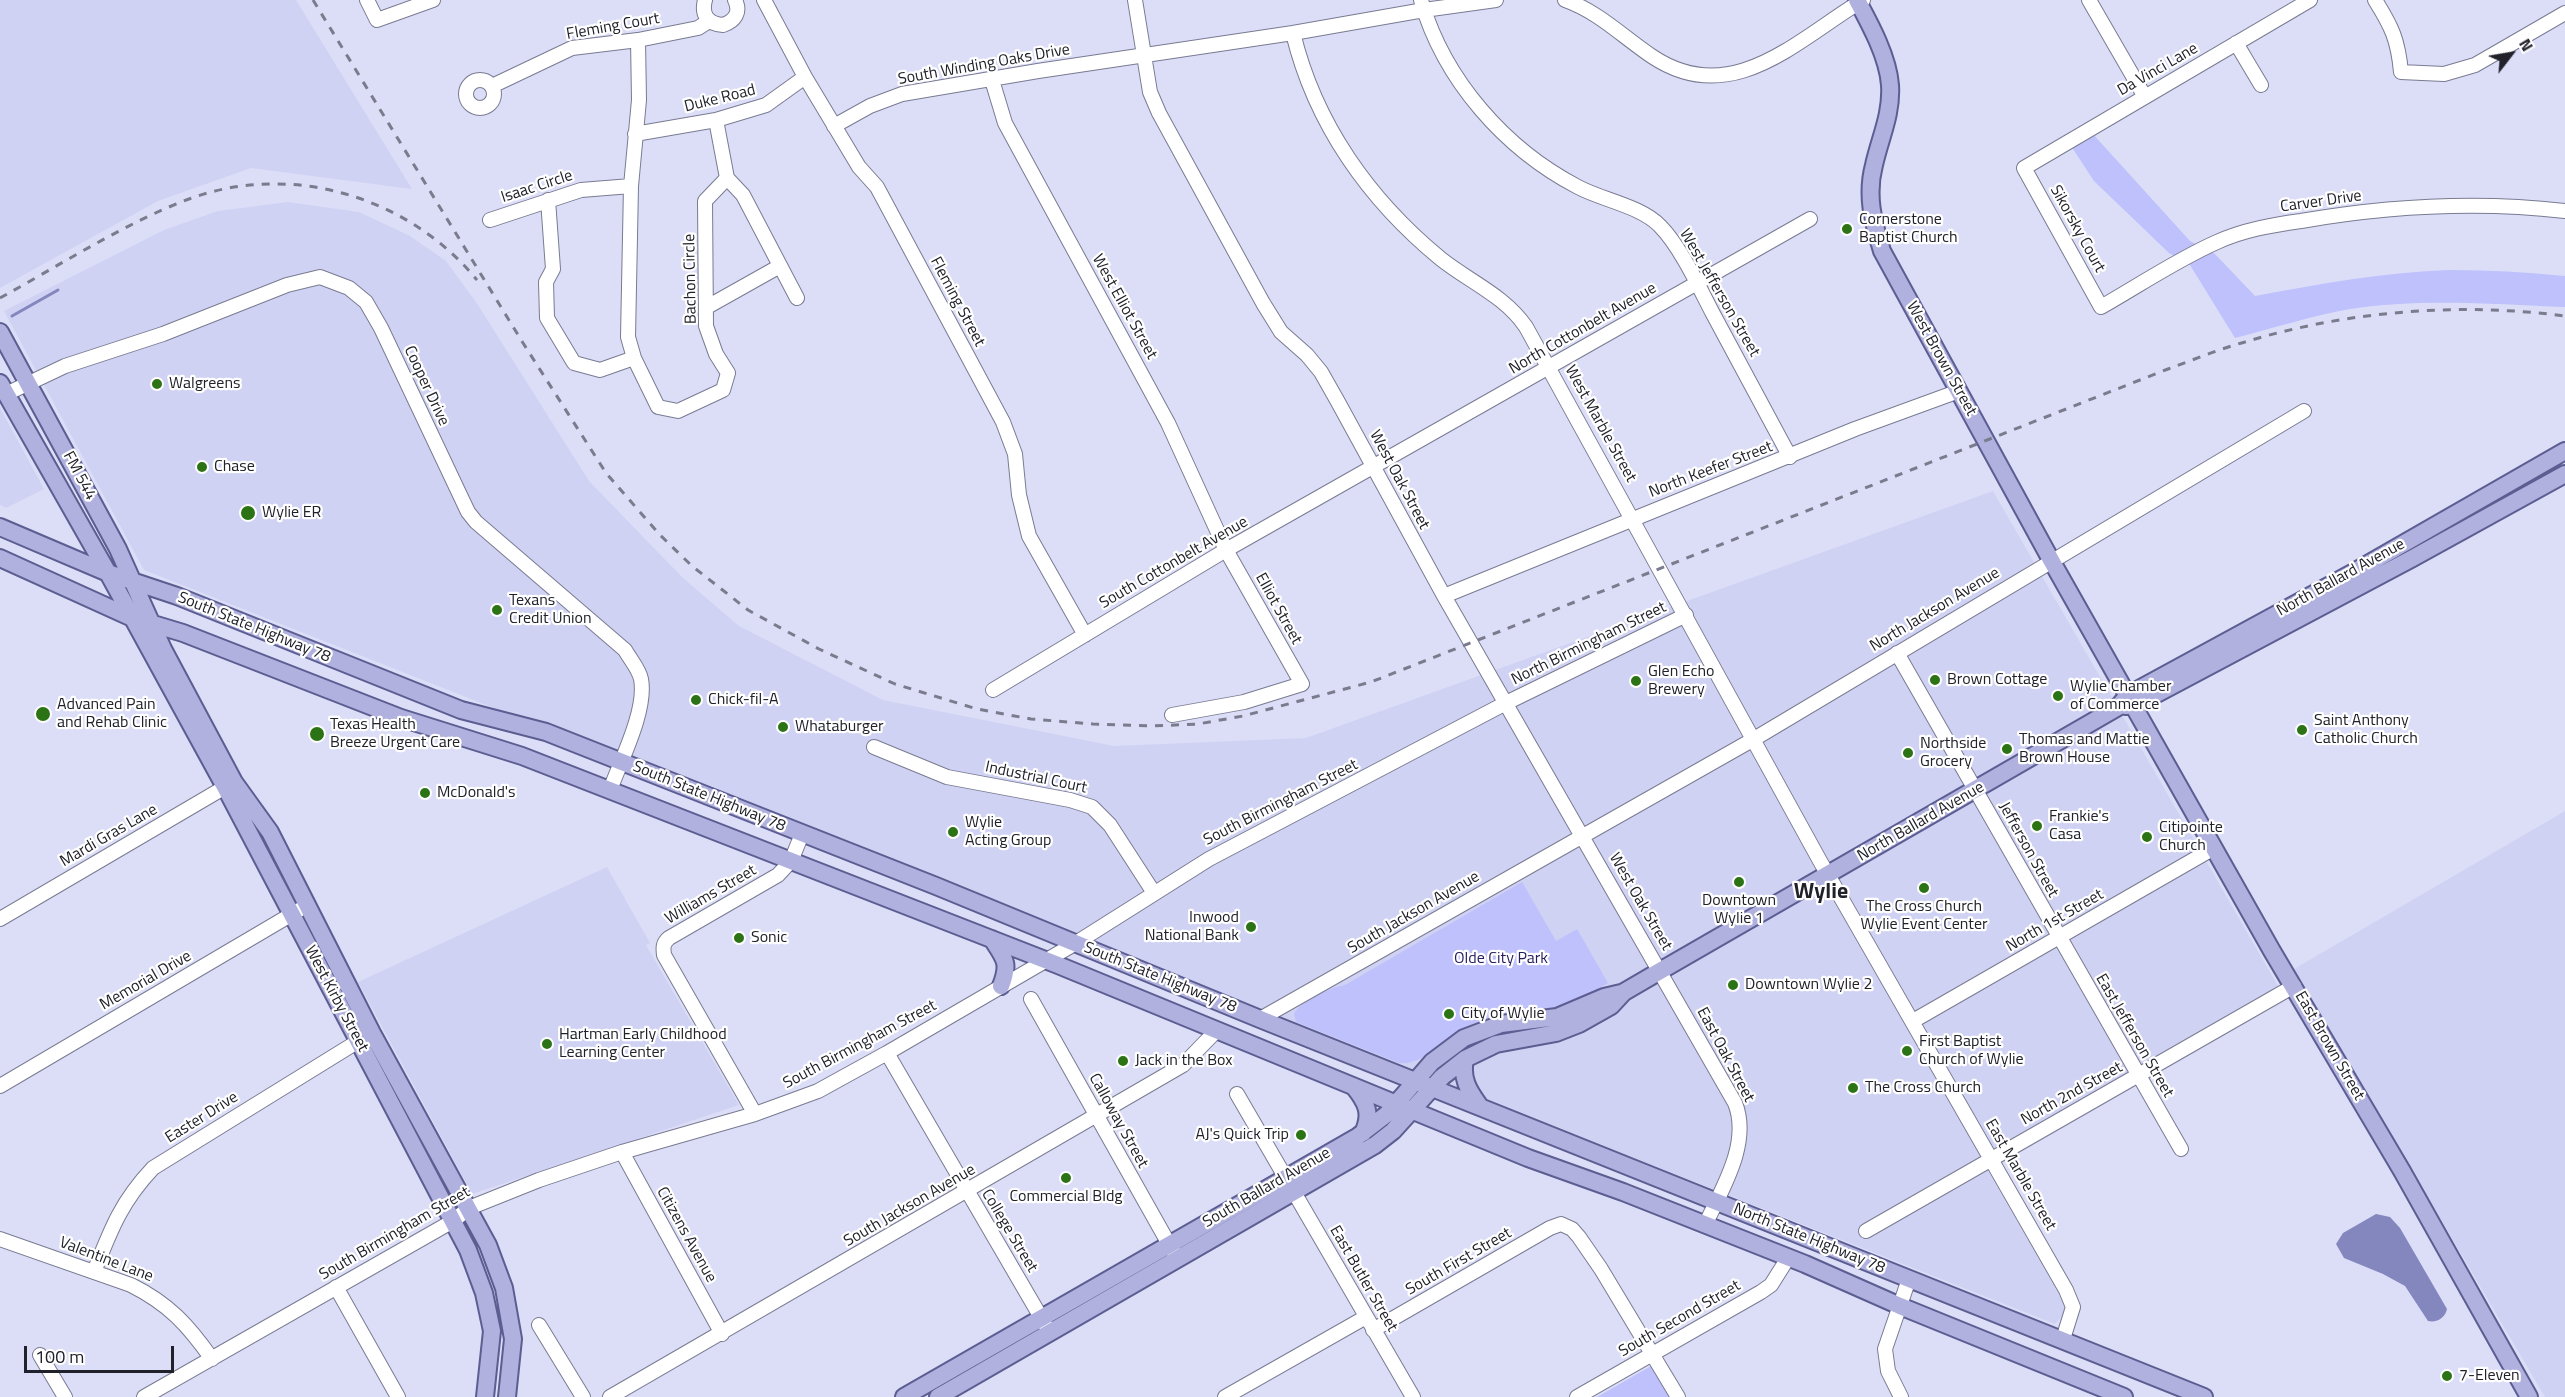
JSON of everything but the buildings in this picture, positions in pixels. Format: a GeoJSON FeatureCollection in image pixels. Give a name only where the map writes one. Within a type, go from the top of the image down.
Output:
{"type":"FeatureCollection","features":[{"type":"Feature","properties":{"kind":"main road","name":"West Brown Street"},"geometry":{"type":"LineString","coordinates":[[1859,1],[1875,32],[1890,82],[1889,117],[1874,166],[1870,189],[1873,222],[1882,250],[2127,703]]}},
{"type":"Feature","properties":{"kind":"main road","name":"FM 544"},"geometry":{"type":"LineString","coordinates":[[0,332],[133,581],[152,623]]}},
{"type":"Feature","properties":{"kind":"main road","name":"FM 544"},"geometry":{"type":"LineString","coordinates":[[3,389],[130,616]]}},
{"type":"Feature","properties":{"kind":"main road","name":"North Ballard Avenue"},"geometry":{"type":"LineString","coordinates":[[1660,971],[1829,876],[2565,451]]}},
{"type":"Feature","properties":{"kind":"main road","name":"North Ballard Avenue"},"geometry":{"type":"LineString","coordinates":[[2127,703],[2401,565],[2565,474]]}},
{"type":"Feature","properties":{"kind":"main road"},"geometry":{"type":"LineString","coordinates":[[62,553],[76,535],[76,516]]}},
{"type":"Feature","properties":{"kind":"main road","name":"South State Highway 78"},"geometry":{"type":"LineString","coordinates":[[0,527],[108,573],[177,596],[413,692],[461,710],[546,732],[1414,1080]]}},
{"type":"Feature","properties":{"kind":"main road","name":"South State Highway 78"},"geometry":{"type":"LineString","coordinates":[[0,558],[130,616],[183,633],[401,718],[522,756],[1046,960],[1403,1107]]}},
{"type":"Feature","properties":{"kind":"main road","name":"West Kirby Street"},"geometry":{"type":"LineString","coordinates":[[130,616],[229,784],[270,832],[308,905],[365,1037],[468,1250],[484,1293],[492,1330],[485,1397]]}},
{"type":"Feature","properties":{"kind":"main road","name":"West Kirby Street"},"geometry":{"type":"LineString","coordinates":[[152,623],[291,915],[469,1208],[488,1245],[504,1288],[513,1339],[507,1397]]}},
{"type":"Feature","properties":{"kind":"main road"},"geometry":{"type":"LineString","coordinates":[[163,649],[168,639],[183,633]]}},
{"type":"Feature","properties":{"kind":"main road"},"geometry":{"type":"LineString","coordinates":[[401,718],[413,692]]}},
{"type":"Feature","properties":{"kind":"main road","name":"East Brown Street"},"geometry":{"type":"LineString","coordinates":[[2127,703],[2402,1172],[2529,1397]]}},
{"type":"Feature","properties":{"kind":"main road"},"geometry":{"type":"LineString","coordinates":[[992,939],[1007,969],[1001,986]]}},
{"type":"Feature","properties":{"kind":"main road","name":"South Ballard Avenue"},"geometry":{"type":"LineString","coordinates":[[1173,1251],[1294,1193],[1375,1145],[1393,1131],[1414,1080],[1441,1054],[1474,1033],[1501,1024],[1557,1017],[1604,997],[1624,992],[1660,971]]}},
{"type":"Feature","properties":{"kind":"main road","name":"South Ballard Avenue"},"geometry":{"type":"LineString","coordinates":[[904,1397],[1046,1325],[1173,1251],[1285,1178],[1403,1107],[1432,1087],[1465,1059],[1496,1044],[1556,1033],[1579,1024],[1611,1006],[1624,992]]}},
{"type":"Feature","properties":{"kind":"main road"},"geometry":{"type":"LineString","coordinates":[[1465,1059],[1463,1068],[1466,1085],[1479,1105]]}},
{"type":"Feature","properties":{"kind":"main road","name":"North State Highway 78"},"geometry":{"type":"LineString","coordinates":[[1414,1080],[2204,1397]]}},
{"type":"Feature","properties":{"kind":"main road"},"geometry":{"type":"LineString","coordinates":[[1353,1086],[1363,1098],[1369,1111],[1363,1133]]}},
{"type":"Feature","properties":{"kind":"main road","name":"North State Highway 78"},"geometry":{"type":"LineString","coordinates":[[1403,1107],[1528,1158],[1805,1264],[1900,1306],[2124,1397]]}},
{"type":"Feature","properties":{"kind":"main road","name":"South Ballard Avenue"},"geometry":{"type":"LineString","coordinates":[[938,1397],[1046,1325]]}},
{"type":"Feature","properties":{"kind":"street"},"geometry":{"type":"LineString","coordinates":[[367,0],[377,20],[433,0]]}},
{"type":"Feature","properties":{"kind":"street"},"geometry":{"type":"LineString","coordinates":[[705,0],[703,11],[709,21]]}},
{"type":"Feature","properties":{"kind":"street","name":"Fleming Court"},"geometry":{"type":"LineString","coordinates":[[492,86],[572,48],[638,40],[698,28],[709,21],[723,25],[734,19],[738,10],[735,0]]}},
{"type":"Feature","properties":{"kind":"street","name":"Fleming Street"},"geometry":{"type":"LineString","coordinates":[[764,0],[834,126],[859,167],[877,187],[1003,422],[1015,454],[1019,495],[1029,536],[1085,635]]}},
{"type":"Feature","properties":{"kind":"street","name":"West Oak Street"},"geometry":{"type":"LineString","coordinates":[[1135,0],[1150,92],[1159,113],[1281,332],[1307,355],[1321,372],[1444,596],[1660,971]]}},
{"type":"Feature","properties":{"kind":"street","name":"South Winding Oaks Drive"},"geometry":{"type":"LineString","coordinates":[[834,126],[870,106],[902,94],[992,80],[1038,70],[1293,33],[1422,5],[1497,0]]}},
{"type":"Feature","properties":{"kind":"street"},"geometry":{"type":"LineString","coordinates":[[1565,0],[1584,7],[1600,17],[1661,63],[1687,74],[1706,77],[1739,74],[1771,59],[1859,1]]}},
{"type":"Feature","properties":{"kind":"street"},"geometry":{"type":"LineString","coordinates":[[2089,0],[2145,97]]}},
{"type":"Feature","properties":{"kind":"street","name":"Da Vinci Lane"},"geometry":{"type":"LineString","coordinates":[[2024,168],[2310,0]]}},
{"type":"Feature","properties":{"kind":"street"},"geometry":{"type":"LineString","coordinates":[[2375,0],[2393,29],[2401,72],[2444,74],[2475,64],[2565,13]]}},
{"type":"Feature","properties":{"kind":"street","name":"West Jefferson Street"},"geometry":{"type":"LineString","coordinates":[[1422,5],[1447,63],[1488,118],[1520,148],[1548,170],[1580,188],[1617,203],[1658,224],[1697,282],[1790,457]]}},
{"type":"Feature","properties":{"kind":"street","name":"West Marble Street"},"geometry":{"type":"LineString","coordinates":[[1293,33],[1302,67],[1328,125],[1366,185],[1389,212],[1439,257],[1465,277],[1504,301],[1516,312],[1633,519],[1829,876]]}},
{"type":"Feature","properties":{"kind":"street","name":"Bachon Circle"},"geometry":{"type":"LineString","coordinates":[[638,40],[639,100],[631,186],[628,337],[634,358],[658,407],[678,411],[723,390],[728,373],[716,354],[706,326],[705,201],[727,178]]}},
{"type":"Feature","properties":{"kind":"street"},"geometry":{"type":"LineString","coordinates":[[2236,43],[2261,85]]}},
{"type":"Feature","properties":{"kind":"street","name":"Duke Road"},"geometry":{"type":"LineString","coordinates":[[635,134],[716,120],[766,105],[805,76]]}},
{"type":"Feature","properties":{"kind":"street","name":"West Elliot Street"},"geometry":{"type":"LineString","coordinates":[[992,80],[1005,123],[1168,423],[1226,550]]}},
{"type":"Feature","properties":{"kind":"street"},"geometry":{"type":"LineString","coordinates":[[716,120],[727,178],[743,195],[797,298]]}},
{"type":"Feature","properties":{"kind":"street","name":"Sikorsky Court"},"geometry":{"type":"LineString","coordinates":[[2024,168],[2101,307]]}},
{"type":"Feature","properties":{"kind":"street","name":"Isaac Circle"},"geometry":{"type":"LineString","coordinates":[[490,220],[581,190],[631,186]]}},
{"type":"Feature","properties":{"kind":"street"},"geometry":{"type":"LineString","coordinates":[[548,200],[553,268],[546,282],[547,318],[574,363],[600,370],[634,358]]}},
{"type":"Feature","properties":{"kind":"street","name":"Carver Drive"},"geometry":{"type":"LineString","coordinates":[[2101,307],[2216,242],[2254,228],[2334,215],[2441,205],[2526,207],[2565,211]]}},
{"type":"Feature","properties":{"kind":"street","name":"North Cottonbelt Avenue"},"geometry":{"type":"LineString","coordinates":[[1373,468],[1810,219]]}},
{"type":"Feature","properties":{"kind":"street"},"geometry":{"type":"LineString","coordinates":[[707,307],[780,266]]}},
{"type":"Feature","properties":{"kind":"street","name":"Cooper Drive"},"geometry":{"type":"LineString","coordinates":[[3,389],[29,383],[65,366],[163,334],[287,285],[320,277],[349,288],[366,302],[381,328],[468,512],[476,522],[625,650],[640,674],[642,694],[638,713],[610,790]]}},
{"type":"Feature","properties":{"kind":"street","name":"North Keefer Street"},"geometry":{"type":"LineString","coordinates":[[1444,596],[1855,429],[1959,391]]}},
{"type":"Feature","properties":{"kind":"street","name":"North Jackson Avenue"},"geometry":{"type":"LineString","coordinates":[[1583,836],[1754,739],[2304,411]]}},
{"type":"Feature","properties":{"kind":"street","name":"South Cottonbelt Avenue"},"geometry":{"type":"LineString","coordinates":[[993,690],[1226,550],[1373,468]]}},
{"type":"Feature","properties":{"kind":"street","name":"Elliot Street"},"geometry":{"type":"LineString","coordinates":[[1172,715],[1244,702],[1302,684],[1226,550]]}},
{"type":"Feature","properties":{"kind":"street","name":"North Birmingham Street"},"geometry":{"type":"LineString","coordinates":[[1506,703],[1686,615]]}},
{"type":"Feature","properties":{"kind":"street","name":"Jefferson Street"},"geometry":{"type":"LineString","coordinates":[[1897,653],[2059,938]]}},
{"type":"Feature","properties":{"kind":"street","name":"South Birmingham Street"},"geometry":{"type":"LineString","coordinates":[[144,1397],[453,1221],[469,1208],[539,1180],[622,1152],[755,1114],[818,1090],[887,1053],[1076,943],[1209,859],[1506,703]]}},
{"type":"Feature","properties":{"kind":"street","name":"Industrial Court"},"geometry":{"type":"LineString","coordinates":[[874,747],[948,777],[1070,800],[1092,807],[1110,825],[1154,893]]}},
{"type":"Feature","properties":{"kind":"street","name":"Mardi Gras Lane"},"geometry":{"type":"LineString","coordinates":[[0,919],[229,784]]}},
{"type":"Feature","properties":{"kind":"street","name":"Williams Street"},"geometry":{"type":"LineString","coordinates":[[755,1114],[675,974],[663,948],[664,942],[778,875],[791,861],[802,834]]}},
{"type":"Feature","properties":{"kind":"street","name":"South Jackson Avenue"},"geometry":{"type":"LineString","coordinates":[[1260,1019],[1583,836]]}},
{"type":"Feature","properties":{"kind":"street","name":"North 1st Street"},"geometry":{"type":"LineString","coordinates":[[1913,1021],[2214,848]]}},
{"type":"Feature","properties":{"kind":"street","name":"East Marble Street"},"geometry":{"type":"LineString","coordinates":[[1829,876],[2071,1300],[2073,1307],[2063,1339]]}},
{"type":"Feature","properties":{"kind":"street","name":"Memorial Drive"},"geometry":{"type":"LineString","coordinates":[[0,1086],[308,905]]}},
{"type":"Feature","properties":{"kind":"street","name":"East Jefferson Street"},"geometry":{"type":"LineString","coordinates":[[2059,938],[2181,1149]]}},
{"type":"Feature","properties":{"kind":"street","name":"East Oak Street"},"geometry":{"type":"LineString","coordinates":[[1660,971],[1739,1113],[1739,1140],[1705,1225]]}},
{"type":"Feature","properties":{"kind":"street","name":"North 2nd Street"},"geometry":{"type":"LineString","coordinates":[[1866,1231],[2294,986]]}},
{"type":"Feature","properties":{"kind":"street","name":"Calloway Street"},"geometry":{"type":"LineString","coordinates":[[1031,999],[1173,1251]]}},
{"type":"Feature","properties":{"kind":"street","name":"South Jackson Avenue"},"geometry":{"type":"LineString","coordinates":[[610,1397],[1183,1065],[1217,1030]]}},
{"type":"Feature","properties":{"kind":"street","name":"Easter Drive"},"geometry":{"type":"LineString","coordinates":[[94,1272],[119,1211],[132,1190],[153,1168],[365,1037]]}},
{"type":"Feature","properties":{"kind":"street","name":"College Street"},"geometry":{"type":"LineString","coordinates":[[887,1053],[1046,1325]]}},
{"type":"Feature","properties":{"kind":"street","name":"East Butler Street"},"geometry":{"type":"LineString","coordinates":[[1237,1094],[1413,1397]]}},
{"type":"Feature","properties":{"kind":"street","name":"Citizens Avenue"},"geometry":{"type":"LineString","coordinates":[[622,1152],[722,1334]]}},
{"type":"Feature","properties":{"kind":"street","name":"South First Street"},"geometry":{"type":"LineString","coordinates":[[1373,1330],[1550,1228],[1561,1224],[1572,1228],[1580,1237],[1653,1354]]}},
{"type":"Feature","properties":{"kind":"street","name":"Valentine Lane"},"geometry":{"type":"LineString","coordinates":[[0,1239],[131,1285],[170,1308],[212,1359]]}},
{"type":"Feature","properties":{"kind":"street","name":"South Second Street"},"geometry":{"type":"LineString","coordinates":[[1577,1397],[1771,1285],[1788,1258]]}},
{"type":"Feature","properties":{"kind":"street"},"geometry":{"type":"LineString","coordinates":[[1896,1395],[1888,1371],[1885,1349],[1909,1279]]}},
{"type":"Feature","properties":{"kind":"street"},"geometry":{"type":"LineString","coordinates":[[336,1287],[399,1397]]}},
{"type":"Feature","properties":{"kind":"street"},"geometry":{"type":"LineString","coordinates":[[1225,1397],[1366,1317]]}},
{"type":"Feature","properties":{"kind":"street"},"geometry":{"type":"LineString","coordinates":[[538,1325],[582,1397]]}},
{"type":"Feature","properties":{"kind":"street"},"geometry":{"type":"LineString","coordinates":[[40,1354],[65,1397]]}},
{"type":"Feature","properties":{"kind":"street"},"geometry":{"type":"LineString","coordinates":[[1653,1354],[1678,1397]]}},
{"type":"Feature","properties":{"kind":"shaded area"},"geometry":{"type":"Polygon","coordinates":[[[0,0],[296,0],[412,189],[251,168],[158,201],[0,288],[0,0]]]}},
{"type":"Feature","properties":{"kind":"shaded area"},"geometry":{"type":"Polygon","coordinates":[[[288,202],[359,212],[410,236],[446,261],[478,305],[589,481],[683,578],[739,626],[883,700],[1114,746],[1306,738],[1993,491],[2286,1000],[1988,1171],[2068,1310],[2055,1324],[144,570],[4,311],[164,230],[218,211],[288,202]]]}},
{"type":"Feature","properties":{"kind":"shaded area"},"geometry":{"type":"Polygon","coordinates":[[[0,408],[44,489],[6,508],[0,505],[0,408]]]}},
{"type":"Feature","properties":{"kind":"shaded area"},"geometry":{"type":"Polygon","coordinates":[[[2565,811],[2565,1397],[2545,1397],[2294,969],[2565,811]]]}},
{"type":"Feature","properties":{"kind":"shaded area","name":"Hartman Early Childhood Learning Center"},"geometry":{"type":"Polygon","coordinates":[[[607,867],[650,943],[646,945],[739,1105],[472,1194],[358,982],[607,867]]]}},
{"type":"Feature","properties":{"kind":"shaded area"},"geometry":{"type":"Polygon","coordinates":[[[2376,1214],[2390,1217],[2400,1228],[2447,1309],[2440,1319],[2428,1321],[2405,1286],[2344,1258],[2336,1244],[2343,1233],[2376,1214]]]}},
{"type":"Feature","properties":{"kind":"green space"},"geometry":{"type":"Polygon","coordinates":[[[2092,133],[2190,241],[2215,254],[2255,296],[2401,273],[2450,270],[2494,271],[2565,276],[2565,307],[2458,303],[2376,306],[2321,315],[2235,338],[2190,265],[2169,253],[2094,181],[2071,146],[2092,133]]]}},
{"type":"Feature","properties":{"kind":"green space","name":"Olde City Park"},"geometry":{"type":"Polygon","coordinates":[[[1522,882],[1556,941],[1577,929],[1608,983],[1558,1008],[1490,1020],[1470,1026],[1426,1056],[1408,1063],[1399,1063],[1296,1022],[1294,1014],[1309,999],[1345,985],[1522,882]]]}},
{"type":"Feature","properties":{"kind":"green space"},"geometry":{"type":"Polygon","coordinates":[[[1651,1366],[1669,1397],[1597,1397],[1651,1366]]]}},
{"type":"Feature","properties":{"kind":"waterway"},"geometry":{"type":"LineString","coordinates":[[12,316],[58,290]]}},
{"type":"Feature","properties":{"kind":"railway"},"geometry":{"type":"LineString","coordinates":[[313,0],[523,343],[606,473],[660,535],[692,566],[748,610],[819,649],[895,684],[977,709],[1031,719],[1152,726],[1198,724],[1243,716],[1371,682],[2168,369],[2226,348],[2284,331],[2363,316],[2404,312],[2485,310],[2565,316]]}},
{"type":"Feature","properties":{"kind":"railway"},"geometry":{"type":"LineString","coordinates":[[0,298],[118,232],[189,199],[228,188],[268,184],[307,186],[346,194],[383,208],[418,227],[449,251],[477,280]]}},
{"type":"Feature","properties":{"kind":"place","name":"Cornerstone Baptist Church"},"geometry":{"type":"Point","coordinates":[1847,229]}},
{"type":"Feature","properties":{"kind":"place","name":"Walgreens"},"geometry":{"type":"Point","coordinates":[157,384]}},
{"type":"Feature","properties":{"kind":"place","name":"Chase"},"geometry":{"type":"Point","coordinates":[202,467]}},
{"type":"Feature","properties":{"kind":"place","name":"Wylie ER"},"geometry":{"type":"Point","coordinates":[248,513]}},
{"type":"Feature","properties":{"kind":"place","name":"Texans Credit Union"},"geometry":{"type":"Point","coordinates":[497,610]}},
{"type":"Feature","properties":{"kind":"place","name":"Brown Cottage"},"geometry":{"type":"Point","coordinates":[1935,680]}},
{"type":"Feature","properties":{"kind":"place","name":"Glen Echo Brewery"},"geometry":{"type":"Point","coordinates":[1636,681]}},
{"type":"Feature","properties":{"kind":"place","name":"Wylie Chamber of Commerce"},"geometry":{"type":"Point","coordinates":[2058,696]}},
{"type":"Feature","properties":{"kind":"place","name":"Chick-fil-A"},"geometry":{"type":"Point","coordinates":[696,700]}},
{"type":"Feature","properties":{"kind":"place","name":"Advanced Pain and Rehab Clinic"},"geometry":{"type":"Point","coordinates":[43,714]}},
{"type":"Feature","properties":{"kind":"place","name":"Whataburger"},"geometry":{"type":"Point","coordinates":[783,727]}},
{"type":"Feature","properties":{"kind":"place","name":"Saint Anthony Catholic Church"},"geometry":{"type":"Point","coordinates":[2302,730]}},
{"type":"Feature","properties":{"kind":"place","name":"Texas Health Breeze Urgent Care"},"geometry":{"type":"Point","coordinates":[317,734]}},
{"type":"Feature","properties":{"kind":"place","name":"Thomas and Mattie Brown House"},"geometry":{"type":"Point","coordinates":[2007,749]}},
{"type":"Feature","properties":{"kind":"place","name":"Northside Grocery"},"geometry":{"type":"Point","coordinates":[1908,753]}},
{"type":"Feature","properties":{"kind":"place","name":"McDonald's"},"geometry":{"type":"Point","coordinates":[425,793]}},
{"type":"Feature","properties":{"kind":"place","name":"Frankie's Casa"},"geometry":{"type":"Point","coordinates":[2037,826]}},
{"type":"Feature","properties":{"kind":"place","name":"Wylie Acting Group"},"geometry":{"type":"Point","coordinates":[953,832]}},
{"type":"Feature","properties":{"kind":"place","name":"Citipointe Church"},"geometry":{"type":"Point","coordinates":[2147,837]}},
{"type":"Feature","properties":{"kind":"place","name":"Downtown Wylie 1"},"geometry":{"type":"Point","coordinates":[1739,882]}},
{"type":"Feature","properties":{"kind":"place","name":"The Cross Church Wylie Event Center"},"geometry":{"type":"Point","coordinates":[1924,888]}},
{"type":"Feature","properties":{"kind":"place","name":"Inwood National Bank"},"geometry":{"type":"Point","coordinates":[1251,927]}},
{"type":"Feature","properties":{"kind":"place","name":"Sonic"},"geometry":{"type":"Point","coordinates":[739,938]}},
{"type":"Feature","properties":{"kind":"place","name":"Downtown Wylie 2"},"geometry":{"type":"Point","coordinates":[1733,985]}},
{"type":"Feature","properties":{"kind":"place","name":"City of Wylie"},"geometry":{"type":"Point","coordinates":[1449,1014]}},
{"type":"Feature","properties":{"kind":"place","name":"Hartman Early Childhood Learning Center"},"geometry":{"type":"Point","coordinates":[547,1044]}},
{"type":"Feature","properties":{"kind":"place","name":"First Baptist Church of Wylie"},"geometry":{"type":"Point","coordinates":[1907,1051]}},
{"type":"Feature","properties":{"kind":"place","name":"Jack in the Box"},"geometry":{"type":"Point","coordinates":[1123,1061]}},
{"type":"Feature","properties":{"kind":"place","name":"The Cross Church"},"geometry":{"type":"Point","coordinates":[1853,1088]}},
{"type":"Feature","properties":{"kind":"place","name":"AJ's Quick Trip"},"geometry":{"type":"Point","coordinates":[1301,1135]}},
{"type":"Feature","properties":{"kind":"place","name":"Commercial Bldg"},"geometry":{"type":"Point","coordinates":[1066,1178]}},
{"type":"Feature","properties":{"kind":"place","name":"7-Eleven"},"geometry":{"type":"Point","coordinates":[2447,1376]}},
{"type":"Feature","properties":{"kind":"district","name":"Wylie"},"geometry":{"type":"Point","coordinates":[1821,893]}}]}
